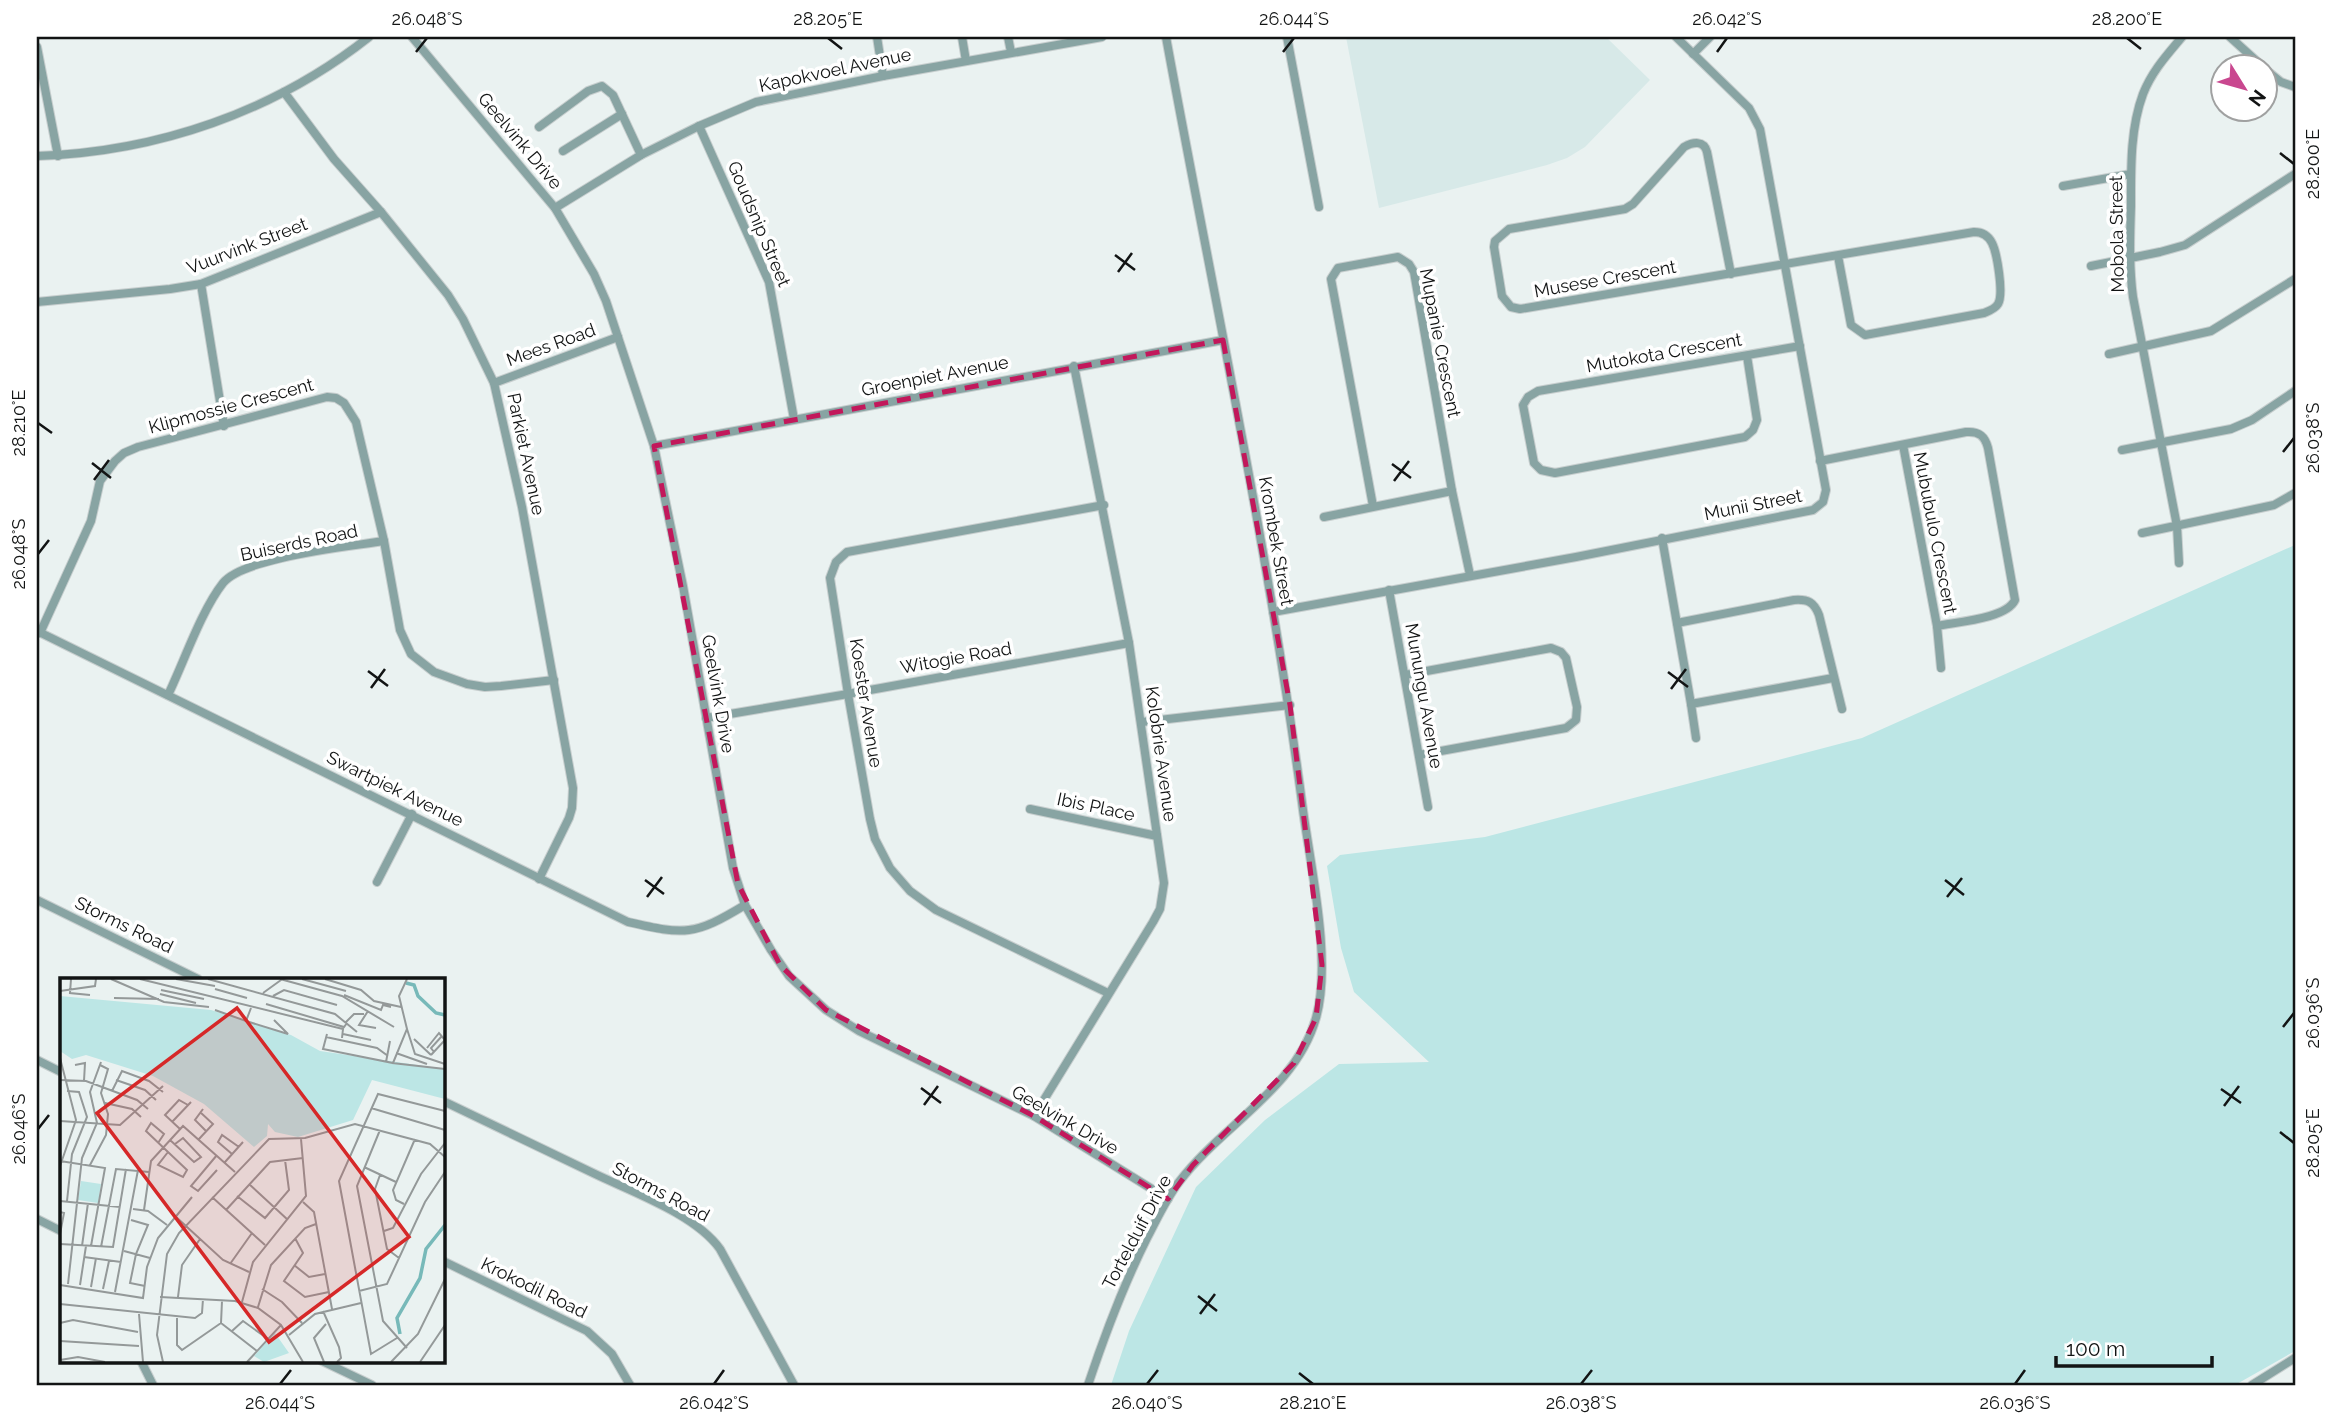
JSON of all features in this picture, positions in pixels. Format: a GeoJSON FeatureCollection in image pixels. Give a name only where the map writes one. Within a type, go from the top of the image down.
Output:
{"type":"FeatureCollection","features":[{"type":"Feature","properties":{"kind":"street"},"geometry":{"type":"LineString","coordinates":[[37,156],[128,147],[177,136],[221,121],[284,92],[335,62],[369,37]]}},
{"type":"Feature","properties":{"kind":"street","name":"Geelvink Drive"},"geometry":{"type":"LineString","coordinates":[[412,37],[555,208],[597,281],[654,446],[676,545],[728,847],[745,905],[780,965],[826,1010],[859,1031],[1034,1116],[1168,1199]]}},
{"type":"Feature","properties":{"kind":"street"},"geometry":{"type":"LineString","coordinates":[[877,37],[883,76]]}},
{"type":"Feature","properties":{"kind":"street"},"geometry":{"type":"LineString","coordinates":[[962,37],[966,61]]}},
{"type":"Feature","properties":{"kind":"street"},"geometry":{"type":"LineString","coordinates":[[1008,37],[1011,52]]}},
{"type":"Feature","properties":{"kind":"street","name":"Kapokvoel Avenue"},"geometry":{"type":"LineString","coordinates":[[555,208],[641,155],[756,102],[883,76],[1102,37]]}},
{"type":"Feature","properties":{"kind":"street","name":"Krombek Street"},"geometry":{"type":"LineString","coordinates":[[1166,37],[1290,705],[1322,965],[1322,988],[1316,1018],[1302,1052]]}},
{"type":"Feature","properties":{"kind":"street"},"geometry":{"type":"LineString","coordinates":[[1286,37],[1319,207]]}},
{"type":"Feature","properties":{"kind":"street","name":"Munii Street"},"geometry":{"type":"LineString","coordinates":[[1273,612],[1814,510],[1823,502],[1826,495],[1760,129],[1755,117],[1738,96],[1676,37]]}},
{"type":"Feature","properties":{"kind":"street"},"geometry":{"type":"LineString","coordinates":[[1693,54],[1710,37]]}},
{"type":"Feature","properties":{"kind":"street","name":"Mobola Street"},"geometry":{"type":"LineString","coordinates":[[2179,563],[2177,526],[2133,297],[2130,258],[2131,174],[2136,125],[2144,94],[2160,62],[2182,37]]}},
{"type":"Feature","properties":{"kind":"street"},"geometry":{"type":"LineString","coordinates":[[2230,37],[2246,52]]}},
{"type":"Feature","properties":{"kind":"street"},"geometry":{"type":"LineString","coordinates":[[37,47],[58,156]]}},
{"type":"Feature","properties":{"kind":"street"},"geometry":{"type":"LineString","coordinates":[[539,127],[588,91],[604,86],[622,114],[641,155]]}},
{"type":"Feature","properties":{"kind":"street","name":"Parkiet Avenue"},"geometry":{"type":"LineString","coordinates":[[284,92],[334,159],[381,212],[447,295],[463,319],[494,383],[522,507],[573,798],[569,818],[539,879]]}},
{"type":"Feature","properties":{"kind":"street"},"geometry":{"type":"LineString","coordinates":[[563,151],[622,114]]}},
{"type":"Feature","properties":{"kind":"street","name":"Goudsnip Street"},"geometry":{"type":"LineString","coordinates":[[699,126],[769,282],[794,419]]}},
{"type":"Feature","properties":{"kind":"street","name":"Musese Crescent"},"geometry":{"type":"LineString","coordinates":[[1731,274],[1706,147],[1694,142],[1685,147],[1633,204],[1625,209],[1509,229],[1495,241],[1494,247],[1502,296],[1507,304],[1515,309],[1731,274],[1978,232],[1986,235],[1993,244],[2001,288],[2000,299],[1995,307],[1984,313],[1865,335],[1851,324],[1838,256]]}},
{"type":"Feature","properties":{"kind":"street"},"geometry":{"type":"LineString","coordinates":[[2063,186],[2131,174]]}},
{"type":"Feature","properties":{"kind":"street"},"geometry":{"type":"LineString","coordinates":[[2091,266],[2185,245],[2295,174]]}},
{"type":"Feature","properties":{"kind":"street","name":"Vuurvink Street"},"geometry":{"type":"LineString","coordinates":[[37,302],[201,284],[381,212]]}},
{"type":"Feature","properties":{"kind":"street","name":"Mupanie Crescent"},"geometry":{"type":"LineString","coordinates":[[1373,506],[1331,279],[1338,268],[1390,257],[1404,260],[1414,272],[1452,491],[1470,575]]}},
{"type":"Feature","properties":{"kind":"street"},"geometry":{"type":"LineString","coordinates":[[2109,354],[2211,331],[2295,279]]}},
{"type":"Feature","properties":{"kind":"street"},"geometry":{"type":"LineString","coordinates":[[201,284],[224,426]]}},
{"type":"Feature","properties":{"kind":"street","name":"Mees Road"},"geometry":{"type":"LineString","coordinates":[[494,383],[618,337]]}},
{"type":"Feature","properties":{"kind":"street","name":"Groenpiet Avenue"},"geometry":{"type":"LineString","coordinates":[[654,446],[1223,340]]}},
{"type":"Feature","properties":{"kind":"street","name":"Mutokota Crescent"},"geometry":{"type":"LineString","coordinates":[[1746,356],[1757,420],[1753,430],[1745,437],[1555,472],[1545,472],[1536,467],[1531,458],[1522,410],[1525,401],[1533,393],[1800,346]]}},
{"type":"Feature","properties":{"kind":"street","name":"Kolobrie Avenue"},"geometry":{"type":"LineString","coordinates":[[1034,1116],[1160,909],[1164,883],[1129,643],[1104,505],[1074,366]]}},
{"type":"Feature","properties":{"kind":"street"},"geometry":{"type":"LineString","coordinates":[[2122,450],[2242,425],[2295,391]]}},
{"type":"Feature","properties":{"kind":"street","name":"Klipmossie Crescent"},"geometry":{"type":"LineString","coordinates":[[38,632],[87,531],[94,513],[98,487],[108,468],[130,450],[327,397],[344,403],[356,422],[384,541],[400,631],[411,654],[422,664],[446,677],[485,687],[554,680]]}},
{"type":"Feature","properties":{"kind":"street","name":"Mububulo Crescent"},"geometry":{"type":"LineString","coordinates":[[1820,461],[1903,444],[1966,432],[1981,434],[1989,448],[2015,591],[2013,604],[2000,613],[1937,626],[1903,444]]}},
{"type":"Feature","properties":{"kind":"street"},"geometry":{"type":"LineString","coordinates":[[1324,517],[1452,491]]}},
{"type":"Feature","properties":{"kind":"street"},"geometry":{"type":"LineString","coordinates":[[2143,533],[2267,507],[2295,493]]}},
{"type":"Feature","properties":{"kind":"street","name":"Koester Avenue"},"geometry":{"type":"LineString","coordinates":[[1104,505],[843,554],[833,566],[831,578],[848,694],[875,839],[899,880],[936,910],[1108,993]]}},
{"type":"Feature","properties":{"kind":"street"},"geometry":{"type":"LineString","coordinates":[[1662,538],[1696,738]]}},
{"type":"Feature","properties":{"kind":"street","name":"Buiserds Road"},"geometry":{"type":"LineString","coordinates":[[168,695],[207,610],[230,576],[256,565],[384,541]]}},
{"type":"Feature","properties":{"kind":"street","name":"Munungu Avenue"},"geometry":{"type":"LineString","coordinates":[[1389,590],[1428,807]]}},
{"type":"Feature","properties":{"kind":"street"},"geometry":{"type":"LineString","coordinates":[[1677,623],[1794,600],[1812,603],[1819,615],[1842,709]]}},
{"type":"Feature","properties":{"kind":"street"},"geometry":{"type":"LineString","coordinates":[[1937,626],[1941,668]]}},
{"type":"Feature","properties":{"kind":"street","name":"Swartpiek Avenue"},"geometry":{"type":"LineString","coordinates":[[38,632],[628,922],[673,930],[696,930],[707,927],[745,905]]}},
{"type":"Feature","properties":{"kind":"street","name":"Witogie Road"},"geometry":{"type":"LineString","coordinates":[[706,718],[1129,643]]}},
{"type":"Feature","properties":{"kind":"street"},"geometry":{"type":"LineString","coordinates":[[1405,675],[1551,648],[1561,652],[1566,659],[1577,707],[1576,720],[1566,728],[1419,755]]}},
{"type":"Feature","properties":{"kind":"street"},"geometry":{"type":"LineString","coordinates":[[1691,704],[1833,678]]}},
{"type":"Feature","properties":{"kind":"street"},"geometry":{"type":"LineString","coordinates":[[1142,722],[1290,705]]}},
{"type":"Feature","properties":{"kind":"street","name":"Ibis Place"},"geometry":{"type":"LineString","coordinates":[[1030,809],[1157,835]]}},
{"type":"Feature","properties":{"kind":"street"},"geometry":{"type":"LineString","coordinates":[[377,882],[412,814]]}},
{"type":"Feature","properties":{"kind":"street","name":"Storms Road"},"geometry":{"type":"LineString","coordinates":[[37,900],[196,978]]}},
{"type":"Feature","properties":{"kind":"street","name":"Tortelduif Drive"},"geometry":{"type":"LineString","coordinates":[[1088,1385],[1125,1283],[1168,1199],[1193,1165],[1271,1090],[1302,1052]]}},
{"type":"Feature","properties":{"kind":"street"},"geometry":{"type":"LineString","coordinates":[[37,1060],[60,1072]]}},
{"type":"Feature","properties":{"kind":"street","name":"Storms Road"},"geometry":{"type":"LineString","coordinates":[[444,1101],[684,1218],[705,1231],[720,1249],[794,1385]]}},
{"type":"Feature","properties":{"kind":"street"},"geometry":{"type":"LineString","coordinates":[[37,1219],[60,1230]]}},
{"type":"Feature","properties":{"kind":"street","name":"Krokodil Road"},"geometry":{"type":"LineString","coordinates":[[444,1261],[587,1331],[605,1345],[630,1385]]}},
{"type":"Feature","properties":{"kind":"street"},"geometry":{"type":"LineString","coordinates":[[2252,1385],[2295,1358]]}},
{"type":"Feature","properties":{"kind":"street"},"geometry":{"type":"LineString","coordinates":[[142,1362],[153,1385]]}},
{"type":"Feature","properties":{"kind":"street"},"geometry":{"type":"LineString","coordinates":[[324,1362],[372,1385]]}},
{"type":"Feature","properties":{"kind":"highlighted area"},"geometry":{"type":"Polygon","coordinates":[[[1223,340],[1290,705],[1322,965],[1316,1018],[1294,1063],[1193,1165],[1168,1199],[1034,1116],[826,1010],[780,965],[738,884],[654,446],[1223,340]]]}},
{"type":"Feature","properties":{"kind":"shaded area"},"geometry":{"type":"Polygon","coordinates":[[[1346,37],[1606,37],[1650,80],[1585,147],[1567,158],[1379,208],[1346,37]]]}},
{"type":"Feature","properties":{"kind":"shaded area"},"geometry":{"type":"Polygon","coordinates":[[[2295,545],[2295,1351],[2235,1385],[1111,1385],[1129,1331],[1196,1187],[1265,1120],[1339,1064],[1429,1062],[1354,992],[1341,948],[1327,866],[1340,855],[1485,837],[1862,738],[2295,545]]]}}]}
